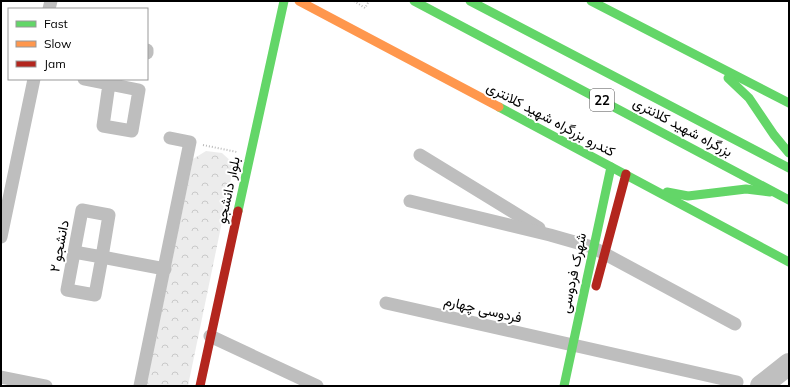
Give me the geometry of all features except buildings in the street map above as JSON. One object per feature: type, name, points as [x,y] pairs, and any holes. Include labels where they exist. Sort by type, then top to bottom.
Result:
[{"type":"main road","name":"بلوار دانشجو","points":[[200,386],[284,1]]},
{"type":"main road","name":"کندرو بزرگراه شهید کلانتری","points":[[299,1],[789,262]]},
{"type":"main road","name":"بزرگراه شهید کلانتری","points":[[414,1],[789,200]]},
{"type":"main road","name":"بزرگراه شهید کلانتری","points":[[470,1],[789,168]]},
{"type":"main road","points":[[590,1],[789,103]]},
{"type":"main road","points":[[712,64],[749,98],[774,135],[789,153]]},
{"type":"main road","name":"شهرک فردوسی","points":[[573,386],[576,346],[592,248],[611,167]]},
{"type":"main road","name":"شهرک فردوسی","points":[[594,293],[616,206],[626,174]]},
{"type":"main road","points":[[650,188],[688,196],[746,189],[775,192]]},
{"type":"main road","name":"شهرک فردوسی","points":[[564,386],[576,346],[590,309]]},
{"type":"street","points":[[1,237],[34,80]]},
{"type":"street","points":[[96,80],[109,81],[141,84],[132,131],[102,126],[109,81]]},
{"type":"street","points":[[140,386],[190,142],[170,138]]},
{"type":"street","points":[[420,155],[550,235]]},
{"type":"street","points":[[410,201],[550,235],[592,248],[735,324]]},
{"type":"street","name":"۲ دانشجو","points":[[82,210],[109,215],[102,257],[95,295],[66,290],[82,210]]},
{"type":"street","points":[[74,252],[165,269]]},
{"type":"street","name":"فردوسی چهارم","points":[[386,303],[737,382]]},
{"type":"street","points":[[210,336],[317,386]]},
{"type":"street","points":[[1,377],[46,386]]},
{"type":"path","points":[[354,1],[365,8],[369,1]]},
{"type":"path","points":[[190,142],[250,155]]},
{"type":"green space","points":[[206,151],[222,153],[234,164],[188,386],[146,386],[193,159]]},
{"type":"waterway","points":[[761,386],[789,364]]},
{"type":"traffic: fast","points":[[238,211],[284,1]]},
{"type":"traffic: fast","points":[[414,1],[789,200]]},
{"type":"traffic: fast","points":[[470,1],[789,168]]},
{"type":"traffic: fast","points":[[591,1],[789,103]]},
{"type":"traffic: fast","points":[[728,78],[749,98],[774,135],[789,153]]},
{"type":"traffic: fast","points":[[499,107],[789,262]]},
{"type":"traffic: fast","points":[[564,386],[611,167]]},
{"type":"traffic: fast","points":[[667,192],[688,196],[746,189],[770,192]]},
{"type":"traffic: slow","points":[[299,1],[499,107]]},
{"type":"traffic: jam","points":[[596,286],[626,174]]},
{"type":"traffic: jam","points":[[200,386],[238,211]]}]
